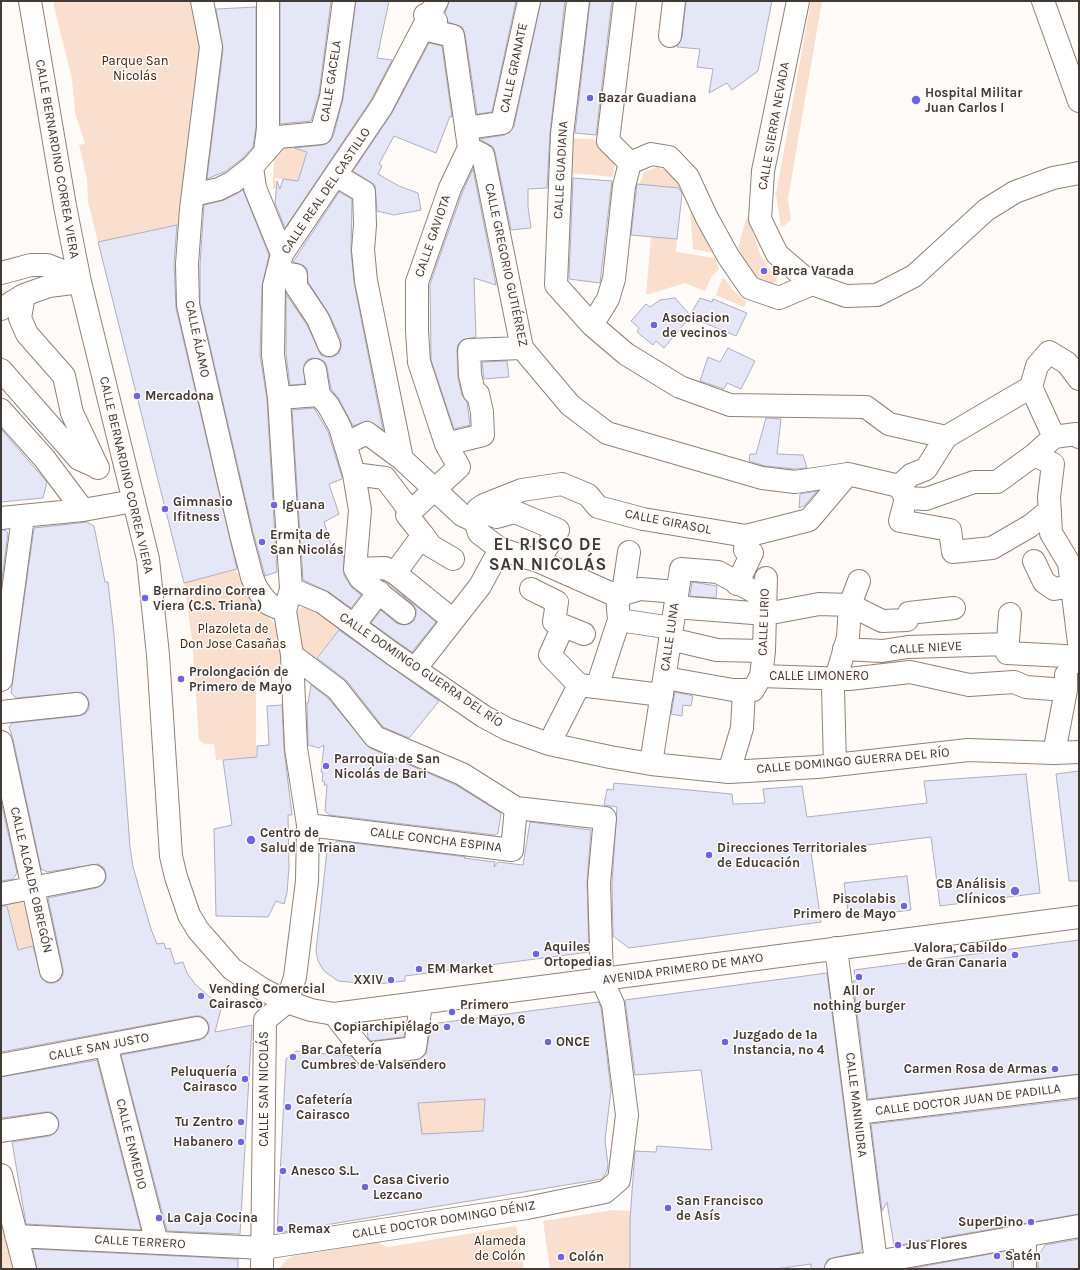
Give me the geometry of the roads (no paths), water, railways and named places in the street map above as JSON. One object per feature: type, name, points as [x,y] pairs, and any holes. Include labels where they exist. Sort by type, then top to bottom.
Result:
[{"type":"street","name":"CALLE BERNARDINO CORREA VIERA","points":[[30,1],[65,206],[80,282],[148,559],[158,655],[172,856],[176,877],[189,915],[204,939],[232,969],[262,989],[288,1002]]},
{"type":"street","name":"CALLE ÁLAMO","points":[[202,1],[211,47],[193,195],[187,264],[188,305],[240,535],[256,587],[269,604],[285,612]]},
{"type":"street","points":[[268,1],[268,128],[258,159],[255,188],[280,263],[296,275],[296,286],[318,319],[329,345]]},
{"type":"street","name":"CALLE GACELA","points":[[193,195],[220,188],[233,182],[258,159],[278,137],[321,132],[331,97],[344,1]]},
{"type":"street","name":"CALLE GRANATE","points":[[468,138],[502,123],[529,1]]},
{"type":"street","name":"CALLE GUADIANA","points":[[578,1],[562,134],[556,285],[592,325],[626,354],[680,387],[730,405],[866,406],[889,424],[946,437]]},
{"type":"street","points":[[625,1],[608,141],[630,162]]},
{"type":"street","points":[[670,36],[674,1]]},
{"type":"street","name":"CALLE SIERRA NEVADA","points":[[798,1],[764,171],[760,219],[777,254],[812,284],[846,296],[876,295],[914,276],[986,210],[1016,192],[1053,178],[1079,173]]},
{"type":"street","points":[[1043,1],[1079,101]]},
{"type":"street","points":[[430,11],[436,21],[432,31],[453,36],[468,138]]},
{"type":"street","name":"CALLE REAL DEL CASTILLO","points":[[291,589],[279,398],[274,355],[273,307],[280,263],[307,215],[337,176],[382,106],[430,11]]},
{"type":"street","name":"CALLE GREGORIO GUTIÉRREZ","points":[[468,138],[483,155],[522,348],[570,405],[607,433],[762,478],[795,482],[848,474],[926,499],[974,482],[997,482],[1034,455],[1054,437]]},
{"type":"street","name":"CALLE GAVIOTA","points":[[434,490],[459,467],[446,444],[419,362],[417,331],[417,282],[468,138]]},
{"type":"street","points":[[630,162],[651,154],[669,157],[688,177],[706,216],[728,256],[750,288],[779,298],[812,284]]},
{"type":"street","points":[[592,325],[608,299],[614,279],[624,186],[630,162]]},
{"type":"street","points":[[337,176],[364,192],[365,225],[363,250],[366,281],[402,459]]},
{"type":"street","points":[[1,273],[31,265],[54,255],[63,245],[66,233],[65,206]]},
{"type":"street","points":[[31,265],[47,265],[65,272],[80,282]]},
{"type":"street","points":[[1,309],[24,295],[49,286],[80,282]]},
{"type":"street","points":[[24,295],[20,318],[27,334],[64,376],[72,414],[98,468]]},
{"type":"street","points":[[446,444],[484,435],[482,412],[478,394],[474,392],[470,374],[469,350],[522,348]]},
{"type":"street","points":[[1079,379],[1067,363],[1049,352],[1036,366],[1031,387],[1054,437],[1076,434],[1079,436]]},
{"type":"street","points":[[1,370],[79,459],[98,468],[126,470]]},
{"type":"street","points":[[315,370],[318,395],[328,405],[334,415],[354,474],[360,510],[355,569],[360,578],[404,613]]},
{"type":"street","points":[[1031,387],[946,437],[926,469],[911,475],[902,492],[900,521],[950,530],[954,552],[992,548],[1030,526],[1050,510]]},
{"type":"street","points":[[279,398],[318,395]]},
{"type":"street","points":[[1,410],[44,458],[83,510]]},
{"type":"street","points":[[345,444],[367,433],[402,459],[462,515],[497,517],[515,512],[558,530],[538,561]]},
{"type":"street","points":[[1034,455],[1053,464],[1049,497],[1051,533],[1069,563],[1078,646],[1066,669],[1066,690],[1054,753]]},
{"type":"street","points":[[354,474],[385,478],[410,511]]},
{"type":"street","name":"CALLE GIRASOL","points":[[476,515],[484,505],[522,490],[562,484],[588,495],[598,507],[643,519],[746,536],[809,520],[848,474]]},
{"type":"street","points":[[434,490],[407,514],[431,546],[453,559]]},
{"type":"street","points":[[1,518],[83,510],[134,501]]},
{"type":"street","points":[[476,515],[479,533],[500,549],[538,561],[617,596],[640,589],[676,599],[765,596],[819,604],[850,605],[882,621],[907,620],[909,613],[954,608]]},
{"type":"street","points":[[1,680],[23,517]]},
{"type":"street","points":[[395,573],[423,535]]},
{"type":"street","points":[[737,584],[752,553],[745,550],[746,536]]},
{"type":"street","points":[[415,669],[480,586],[500,549]]},
{"type":"street","points":[[549,744],[588,686],[619,620],[617,596],[624,586],[629,552]]},
{"type":"street","points":[[1034,561],[1044,582],[1054,589],[1072,586]]},
{"type":"street","points":[[355,569],[385,568],[395,573],[453,620]]},
{"type":"street","name":"CALLE LUNA","points":[[651,764],[681,569],[718,572],[737,584],[765,596]]},
{"type":"street","points":[[835,765],[833,689],[848,637],[850,605],[859,581]]},
{"type":"street","points":[[288,1002],[299,956],[307,880],[308,825],[296,748],[292,656],[285,612],[291,589]]},
{"type":"street","name":"CALLE DOMINGO GUERRA DEL RÍO","points":[[291,589],[322,602],[483,716],[507,729],[549,744],[610,757],[651,764],[729,772],[835,765],[968,750],[1054,753],[1079,752]]},
{"type":"street","points":[[531,589],[557,602],[554,622],[584,634]]},
{"type":"street","points":[[354,625],[379,592]]},
{"type":"street","name":"CALLE LIRIO","points":[[761,676],[764,651],[765,596]]},
{"type":"street","points":[[1010,614],[1007,654],[1065,656],[1078,646]]},
{"type":"street","points":[[619,620],[671,634],[717,650],[764,651]]},
{"type":"street","points":[[563,626],[550,655],[588,686],[753,690],[761,676]]},
{"type":"street","name":"CALLE NIEVE","points":[[844,649],[882,651],[908,647],[1008,644]]},
{"type":"street","points":[[292,656],[337,689],[375,737],[462,774],[516,808],[605,818],[599,883],[602,980]]},
{"type":"street","name":"CALLE LIMONERO","points":[[761,676],[836,677],[848,679],[910,672],[969,685],[1014,682],[1026,687],[1066,690]]},
{"type":"street","points":[[729,772],[742,728],[744,690]]},
{"type":"street","points":[[1,712],[77,704]]},
{"type":"street","name":"CALLE ALCALDE OBREGÓN","points":[[1,742],[51,971]]},
{"type":"street","name":"CALLE CONCHA ESPINA","points":[[308,825],[512,850],[516,808]]},
{"type":"street","points":[[1,894],[94,876]]},
{"type":"street","name":"AVENIDA PRIMERO DE MAYO","points":[[288,1002],[310,1010],[334,1014],[1079,917]]},
{"type":"street","name":"CALLE MANINIDRA","points":[[836,948],[876,1262]]},
{"type":"street","name":"CALLE DOCTOR DOMINGO DÉNIZ","points":[[263,1259],[605,1192],[620,1180],[626,1115],[613,1004],[602,980]]},
{"type":"street","name":"CALLE SAN NICOLÁS","points":[[263,1259],[265,1020],[288,1002]]},
{"type":"street","points":[[334,1014],[365,1054],[415,1048],[421,1003]]},
{"type":"street","name":"CALLE SAN JUSTO","points":[[1,1065],[197,1028]]},
{"type":"street","name":"CALLE ENMEDIO","points":[[106,1045],[157,1243]]},
{"type":"street","name":"CALLE DOCTOR JUAN DE PADILLA","points":[[857,1113],[1079,1086]]},
{"type":"street","points":[[1,1131],[47,1124]]},
{"type":"street","points":[[1,1175],[25,1269]]},
{"type":"street","points":[[836,1269],[1079,1226]]},
{"type":"street","name":"CALLE TERRERO","points":[[16,1236],[157,1243],[263,1259]]},
{"type":"street","points":[[1025,1269],[1026,1236]]},
{"type":"place","name":"Bazar Guadiana","points":[[590,98]]},
{"type":"place","name":"Hospital Militar Juan Carlos I","points":[[916,100]]},
{"type":"place","name":"Barca Varada","points":[[764,271]]},
{"type":"place","name":"Asociacion de vecinos","points":[[654,325]]},
{"type":"place","name":"Mercadona","points":[[137,396]]},
{"type":"place","name":"Iguana","points":[[274,505]]},
{"type":"place","name":"Gimnasio Ifitness","points":[[165,509]]},
{"type":"place","name":"Ermita de San Nicolás","points":[[262,542]]},
{"type":"place","name":"Bernardino Correa Viera (C.S. Triana)","points":[[145,598]]},
{"type":"place","name":"Prolongación de Primero de Mayo","points":[[181,679]]},
{"type":"place","name":"Parroquia de San Nicolás de Bari","points":[[326,766]]},
{"type":"place","name":"Centro de Salud de Triana","points":[[251,840]]},
{"type":"place","name":"Direcciones Territoriales de Educación","points":[[709,855]]},
{"type":"place","name":"CB Análisis Clínicos","points":[[1015,891]]},
{"type":"place","name":"Piscolabis Primero de Mayo","points":[[904,906]]},
{"type":"place","name":"Aquiles Ortopedias","points":[[536,954]]},
{"type":"place","name":"Valora, Cabildo de Gran Canaria","points":[[1015,955]]},
{"type":"place","name":"EM Market","points":[[419,969]]},
{"type":"place","name":"All or nothing burger","points":[[859,977]]},
{"type":"place","name":"XXIV","points":[[391,980]]},
{"type":"place","name":"Vending Comercial Cairasco","points":[[201,996]]},
{"type":"place","name":"Primero de Mayo, 6","points":[[452,1012]]},
{"type":"place","name":"Copiarchipiélago","points":[[447,1027]]},
{"type":"place","name":"ONCE","points":[[548,1042]]},
{"type":"place","name":"Juzgado de 1ª Instancia, nº 4","points":[[725,1042]]},
{"type":"place","name":"Bar Cafetería Cumbres de Valsendero","points":[[293,1057]]},
{"type":"place","name":"Carmen Rosa de Armas","points":[[1055,1069]]},
{"type":"place","name":"Peluquería Cairasco","points":[[245,1079]]},
{"type":"place","name":"Cafetería Cairasco","points":[[288,1107]]},
{"type":"place","name":"Tu Zentro","points":[[241,1122]]},
{"type":"place","name":"Habanero","points":[[241,1142]]},
{"type":"place","name":"Anesco S.L.","points":[[283,1171]]},
{"type":"place","name":"Casa Civerio Lezcano","points":[[365,1187]]},
{"type":"place","name":"San Francisco de Asís","points":[[668,1208]]},
{"type":"place","name":"La Caja Cocina","points":[[159,1218]]},
{"type":"place","name":"SuperDino","points":[[1031,1222]]},
{"type":"place","name":"Remax","points":[[280,1229]]},
{"type":"place","name":"Jus Flores","points":[[898,1245]]},
{"type":"place","name":"Satén","points":[[997,1256]]},
{"type":"place","name":"Colón","points":[[561,1257]]},
{"type":"district","name":"EL RISCO DE SAN NICOLÁS","points":[[548,555]]},
{"type":"park label","name":"Parque San Nicolás","points":[[135,68]]},
{"type":"park label","name":"Plazoleta de Don Jose Casañas","points":[[233,636]]},
{"type":"park label","name":"Alameda de Colón","points":[[500,1248]]}]
